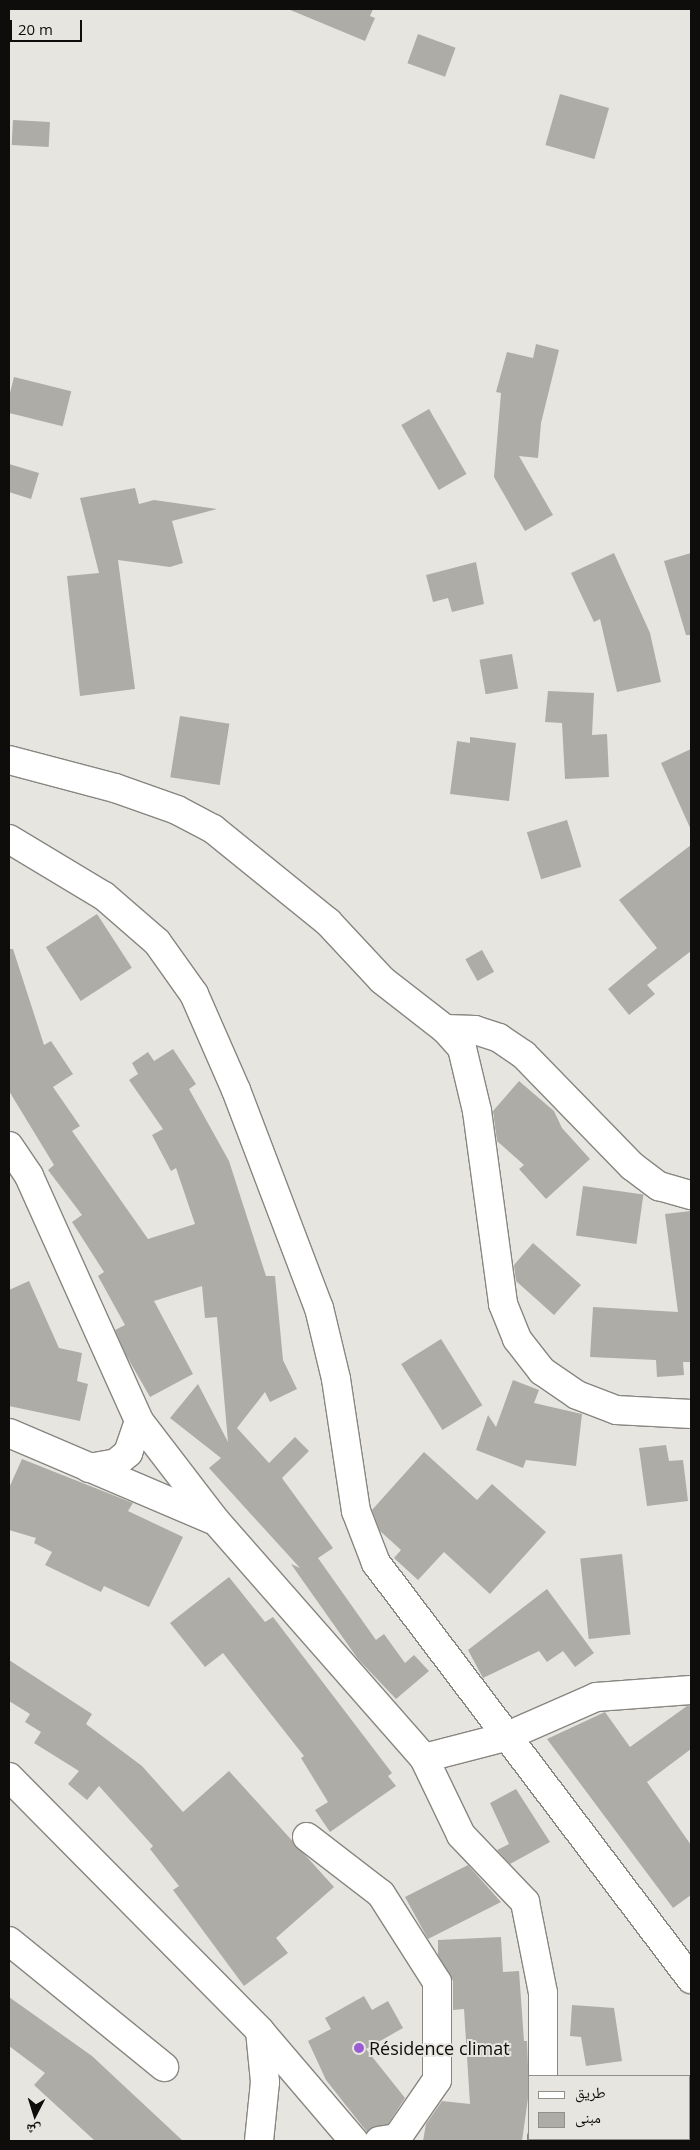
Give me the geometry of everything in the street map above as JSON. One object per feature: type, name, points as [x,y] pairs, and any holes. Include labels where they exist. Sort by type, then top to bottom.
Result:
[{"type":"street","points":[[9,760],[115,788],[177,810],[213,829],[328,922],[382,980],[445,1029],[462,1048],[474,1102],[503,1304],[517,1339],[542,1372],[577,1395],[616,1410],[691,1414]]},
{"type":"street","points":[[9,839],[104,896],[157,942],[194,994],[319,1308],[336,1379],[356,1511],[376,1563],[505,1737],[691,1979]]},
{"type":"street","points":[[445,1029],[475,1030],[499,1038],[524,1055],[632,1166],[660,1186],[691,1195]]},
{"type":"street","points":[[9,1146],[29,1176],[139,1420],[214,1520],[424,1758],[461,1835],[525,1902],[543,1993],[543,2075]]},
{"type":"street","points":[[89,1468],[116,1463],[128,1453],[139,1420]]},
{"type":"street","points":[[9,1433],[214,1520]]},
{"type":"street","points":[[424,1758],[505,1737],[596,1697],[691,1690]]},
{"type":"street","points":[[9,1777],[260,2032],[354,2141]]},
{"type":"street","points":[[307,1837],[381,1894],[437,1982],[437,2080],[397,2138],[379,2141]]},
{"type":"street","points":[[9,1941],[164,2067]]},
{"type":"street","points":[[260,2032],[265,2082],[260,2141]]},
{"type":"building","points":[[288,9],[373,9],[370,16],[375,18],[365,41]]},
{"type":"building","points":[[418,34],[456,48],[445,77],[407,63]]},
{"type":"building","points":[[560,94],[609,108],[594,159],[545,145]]},
{"type":"building","points":[[13,120],[50,122],[49,147],[12,145]]},
{"type":"building","points":[[536,344],[559,350],[541,423],[538,458],[519,456],[553,515],[525,531],[494,477],[501,393],[496,392],[507,352],[533,358]]},
{"type":"building","points":[[14,377],[71,391],[63,426],[9,413],[9,397]]},
{"type":"building","points":[[429,409],[466,474],[439,490],[401,425]]},
{"type":"building","points":[[9,464],[39,473],[31,499],[9,492]]},
{"type":"building","points":[[135,488],[139,504],[154,500],[217,509],[172,521],[183,563],[170,567],[118,560],[135,689],[80,696],[67,576],[99,573],[80,498]]},
{"type":"building","points":[[614,553],[650,633],[661,682],[617,692],[600,619],[594,622],[571,573]]},
{"type":"building","points":[[691,553],[691,635],[686,635],[664,561]]},
{"type":"building","points":[[476,562],[484,604],[452,612],[448,598],[433,602],[426,575]]},
{"type":"building","points":[[512,654],[518,688],[486,694],[480,660]]},
{"type":"building","points":[[548,691],[594,693],[592,735],[607,734],[609,777],[565,779],[562,723],[545,722]]},
{"type":"building","points":[[180,716],[229,724],[220,785],[170,777]]},
{"type":"building","points":[[470,737],[516,743],[509,801],[450,794],[457,741],[470,743]]},
{"type":"building","points":[[691,749],[691,830],[661,763]]},
{"type":"building","points":[[567,820],[581,867],[541,879],[527,832]]},
{"type":"building","points":[[691,845],[691,951],[647,985],[655,994],[629,1015],[608,989],[657,948],[619,900]]},
{"type":"building","points":[[97,914],[132,968],[81,1001],[46,947]]},
{"type":"building","points":[[9,949],[13,949],[44,1045],[51,1041],[73,1074],[53,1087],[80,1126],[72,1131],[148,1239],[195,1224],[176,1168],[171,1171],[152,1135],[163,1129],[129,1080],[138,1074],[132,1063],[148,1052],[154,1061],[173,1049],[196,1084],[189,1089],[229,1161],[266,1276],[275,1276],[283,1360],[297,1389],[270,1402],[265,1392],[237,1428],[269,1463],[295,1437],[309,1451],[282,1478],[333,1548],[318,1558],[376,1640],[384,1634],[405,1663],[414,1655],[429,1671],[396,1699],[358,1659],[291,1564],[300,1568],[209,1468],[221,1458],[170,1418],[198,1384],[228,1442],[217,1317],[205,1318],[202,1286],[154,1301],[193,1374],[150,1397],[126,1355],[115,1330],[125,1325],[98,1276],[104,1272],[72,1222],[82,1215],[48,1170],[54,1165],[9,1091]]},
{"type":"building","points":[[482,950],[494,972],[478,981],[465,959]]},
{"type":"building","points":[[519,1081],[554,1111],[562,1128],[590,1159],[546,1199],[519,1169],[524,1165],[497,1141],[493,1111]]},
{"type":"building","points":[[583,1186],[643,1194],[636,1244],[576,1236]]},
{"type":"building","points":[[691,1211],[691,1362],[683,1362],[684,1375],[657,1377],[656,1360],[590,1357],[593,1307],[678,1312],[665,1214]]},
{"type":"building","points":[[533,1243],[581,1285],[554,1315],[516,1281],[514,1265]]},
{"type":"building","points":[[29,1281],[59,1348],[82,1353],[77,1381],[88,1384],[80,1421],[9,1406],[9,1290]]},
{"type":"building","points":[[441,1339],[482,1405],[442,1430],[401,1364]]},
{"type":"building","points":[[513,1380],[539,1390],[534,1403],[582,1414],[576,1466],[526,1460],[523,1468],[476,1450],[488,1415],[496,1427]]},
{"type":"building","points":[[666,1445],[669,1461],[683,1460],[688,1501],[647,1506],[639,1448]]},
{"type":"building","points":[[424,1452],[477,1500],[492,1484],[546,1532],[490,1594],[444,1552],[418,1580],[394,1558],[401,1550],[380,1531],[372,1510]]},
{"type":"building","points":[[22,1459],[133,1503],[128,1511],[183,1537],[149,1607],[104,1586],[101,1592],[45,1565],[52,1552],[34,1543],[36,1538],[9,1530],[9,1488]]},
{"type":"building","points":[[622,1554],[630,1635],[589,1639],[580,1558]]},
{"type":"building","points":[[229,1577],[265,1622],[273,1617],[392,1773],[388,1776],[396,1786],[330,1832],[315,1810],[328,1802],[301,1758],[304,1756],[223,1653],[205,1667],[170,1623]]},
{"type":"building","points":[[547,1589],[594,1653],[575,1667],[563,1651],[547,1662],[539,1651],[483,1678],[468,1650]]},
{"type":"building","points":[[9,1660],[92,1714],[86,1724],[142,1766],[183,1812],[229,1771],[334,1887],[276,1938],[288,1953],[244,1986],[173,1890],[179,1886],[150,1849],[153,1846],[99,1786],[87,1800],[68,1784],[79,1771],[34,1743],[41,1732],[25,1722],[30,1714],[9,1701]]},
{"type":"building","points":[[687,1706],[691,1706],[691,1749],[647,1782],[691,1845],[691,1895],[673,1908],[547,1739],[605,1712],[630,1747]]},
{"type":"building","points":[[516,1789],[550,1842],[510,1864],[497,1850],[509,1844],[490,1803]]},
{"type":"building","points":[[468,1865],[501,1902],[428,1939],[405,1897]]},
{"type":"building","points":[[501,1937],[503,1972],[519,1971],[524,2041],[527,2041],[528,2075],[528,2098],[522,2141],[423,2141],[426,2124],[442,2101],[470,2104],[464,2009],[453,2010],[453,1981],[438,1955],[438,1940]]},
{"type":"building","points":[[364,1996],[372,2010],[388,2001],[403,2028],[366,2049],[405,2098],[388,2124],[367,2132],[326,2080],[308,2041],[331,2029],[325,2018]]},
{"type":"building","points":[[9,1997],[92,2056],[183,2141],[95,2141],[34,2085],[45,2073],[9,2046]]},
{"type":"building","points":[[572,2005],[614,2008],[622,2061],[586,2066],[581,2037],[570,2036]]},
{"type":"place","name":"Résidence climat","points":[[359,2048]]}]
